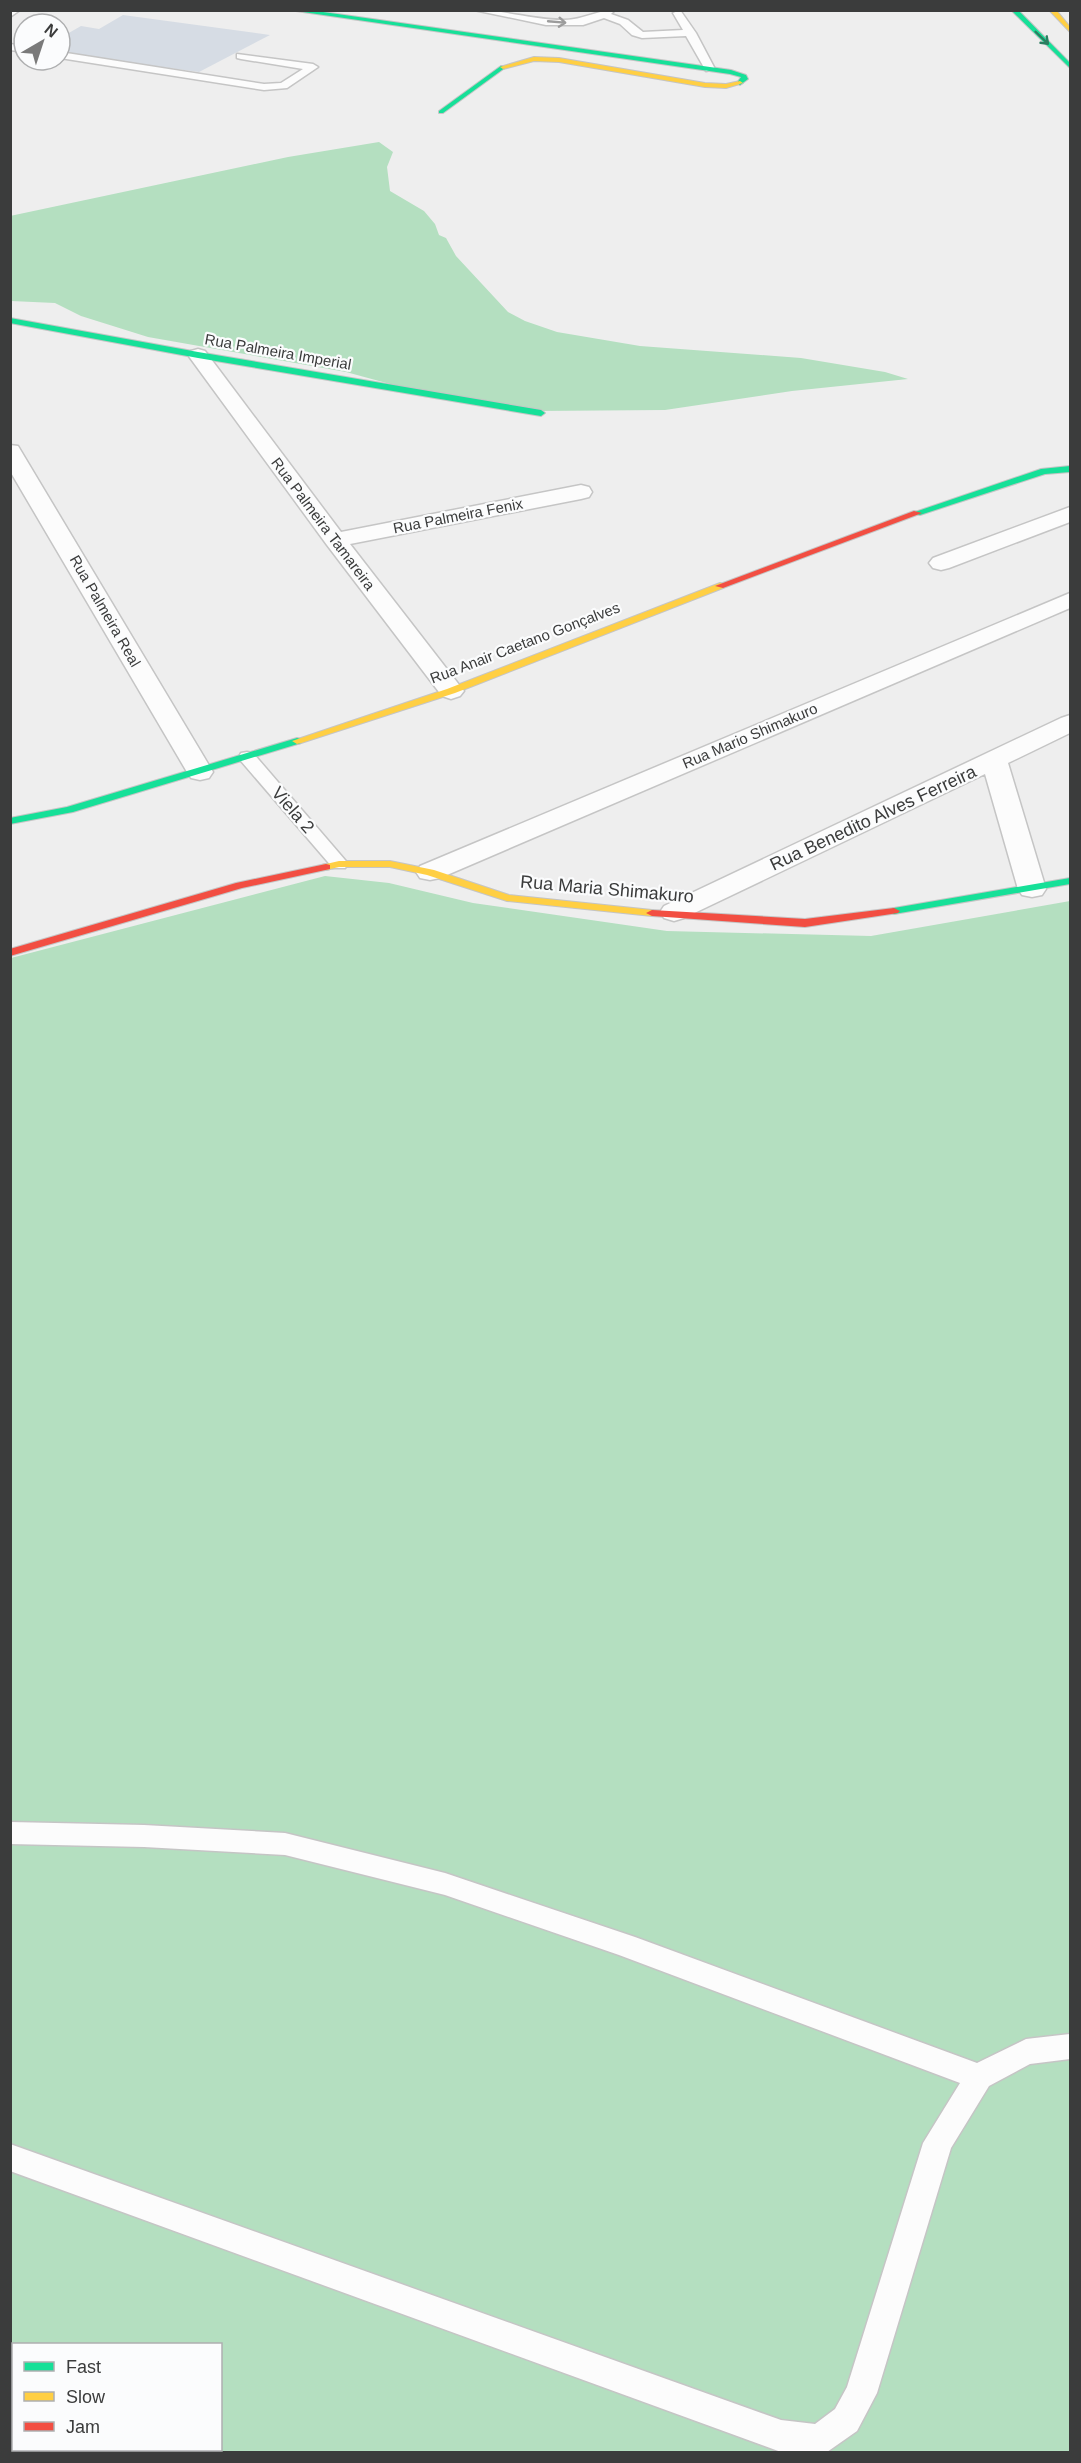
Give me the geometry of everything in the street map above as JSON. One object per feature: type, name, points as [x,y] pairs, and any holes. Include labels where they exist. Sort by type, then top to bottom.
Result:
[{"type":"main road","points":[[1014,10],[1071,66]]},
{"type":"main road","points":[[1052,10],[1071,30]]},
{"type":"main road","points":[[303,11],[710,69],[738,74],[745,79],[735,85],[712,86],[559,60],[534,59],[504,67],[441,112]]},
{"type":"main road","name":"Rua Palmeira Imperial","points":[[10,320],[198,355],[541,413]]},
{"type":"main road","name":"Rua Anair Caetano Gonçalves","points":[[10,821],[69,810],[200,772],[451,691],[632,619],[876,527],[1044,471],[1071,469]]},
{"type":"main road","name":"Rua Maria Shimakuro","points":[[10,953],[240,885],[339,864],[390,864],[430,872],[507,898],[562,905],[805,922],[859,917],[1071,881]]},
{"type":"street","name":"Rua Palmeira Tamareira","points":[[198,355],[335,540],[451,691]]},
{"type":"street","name":"Rua Palmeira Real","points":[[10,450],[200,772]]},
{"type":"street","name":"Rua Palmeira Fenix","points":[[335,540],[581,492]]},
{"type":"street","points":[[942,563],[1071,514]]},
{"type":"street","name":"Rua Mario Shimakuro","points":[[430,872],[1071,600]]},
{"type":"street","name":"Rua Benedito Alves Ferreira","points":[[674,912],[1071,723]]},
{"type":"street","points":[[994,761],[1032,889]]},
{"type":"lane","points":[[478,10],[570,23],[607,13],[624,22],[636,33],[691,33]]},
{"type":"lane","points":[[678,13],[710,69]]},
{"type":"lane","points":[[72,57],[264,87],[283,86],[313,67],[241,56]]},
{"type":"lane","name":"Viela 2","points":[[247,757],[339,864]]},
{"type":"lane","points":[[10,1833],[144,1836],[273,1843],[445,1884],[625,1945],[979,2077]]},
{"type":"lane","points":[[10,2157],[781,2436],[819,2440],[846,2420],[861,2393],[938,2143],[979,2077],[1026,2052],[1071,2047]]},
{"type":"green space","points":[[379,142],[393,152],[387,167],[390,191],[424,211],[435,224],[439,235],[446,238],[456,256],[508,312],[525,321],[557,332],[640,346],[801,358],[885,372],[908,379],[792,391],[665,410],[537,411],[449,400],[346,372],[148,337],[81,316],[55,303],[11,301],[10,216],[288,157]]},
{"type":"green space","points":[[325,876],[389,883],[473,903],[667,931],[871,936],[1070,901],[1070,2452],[11,2452],[11,958]]},
{"type":"building","points":[[123,15],[270,35],[199,72],[72,55],[72,31],[81,26],[99,29]]},
{"type":"traffic: fast","points":[[292,10],[731,72],[744,76],[745,79],[740,83]]},
{"type":"traffic: fast","points":[[1014,10],[1070,66]]},
{"type":"traffic: fast","points":[[441,112],[503,67]]},
{"type":"traffic: fast","points":[[10,320],[198,355],[541,413]]},
{"type":"traffic: fast","points":[[917,513],[1044,471],[1070,469]]},
{"type":"traffic: fast","points":[[10,821],[69,810],[297,741]]},
{"type":"traffic: fast","points":[[894,911],[1070,881]]},
{"type":"traffic: slow","points":[[1052,10],[1070,30]]},
{"type":"traffic: slow","points":[[503,67],[534,59],[559,60],[705,85],[726,86],[740,83]]},
{"type":"traffic: slow","points":[[297,741],[451,691],[720,586]]},
{"type":"traffic: slow","points":[[326,867],[339,864],[390,864],[430,872],[507,898],[652,913]]},
{"type":"traffic: jam","points":[[720,586],[917,513]]},
{"type":"traffic: jam","points":[[10,953],[240,885],[326,867]]},
{"type":"traffic: jam","points":[[652,913],[805,923],[894,911]]}]
